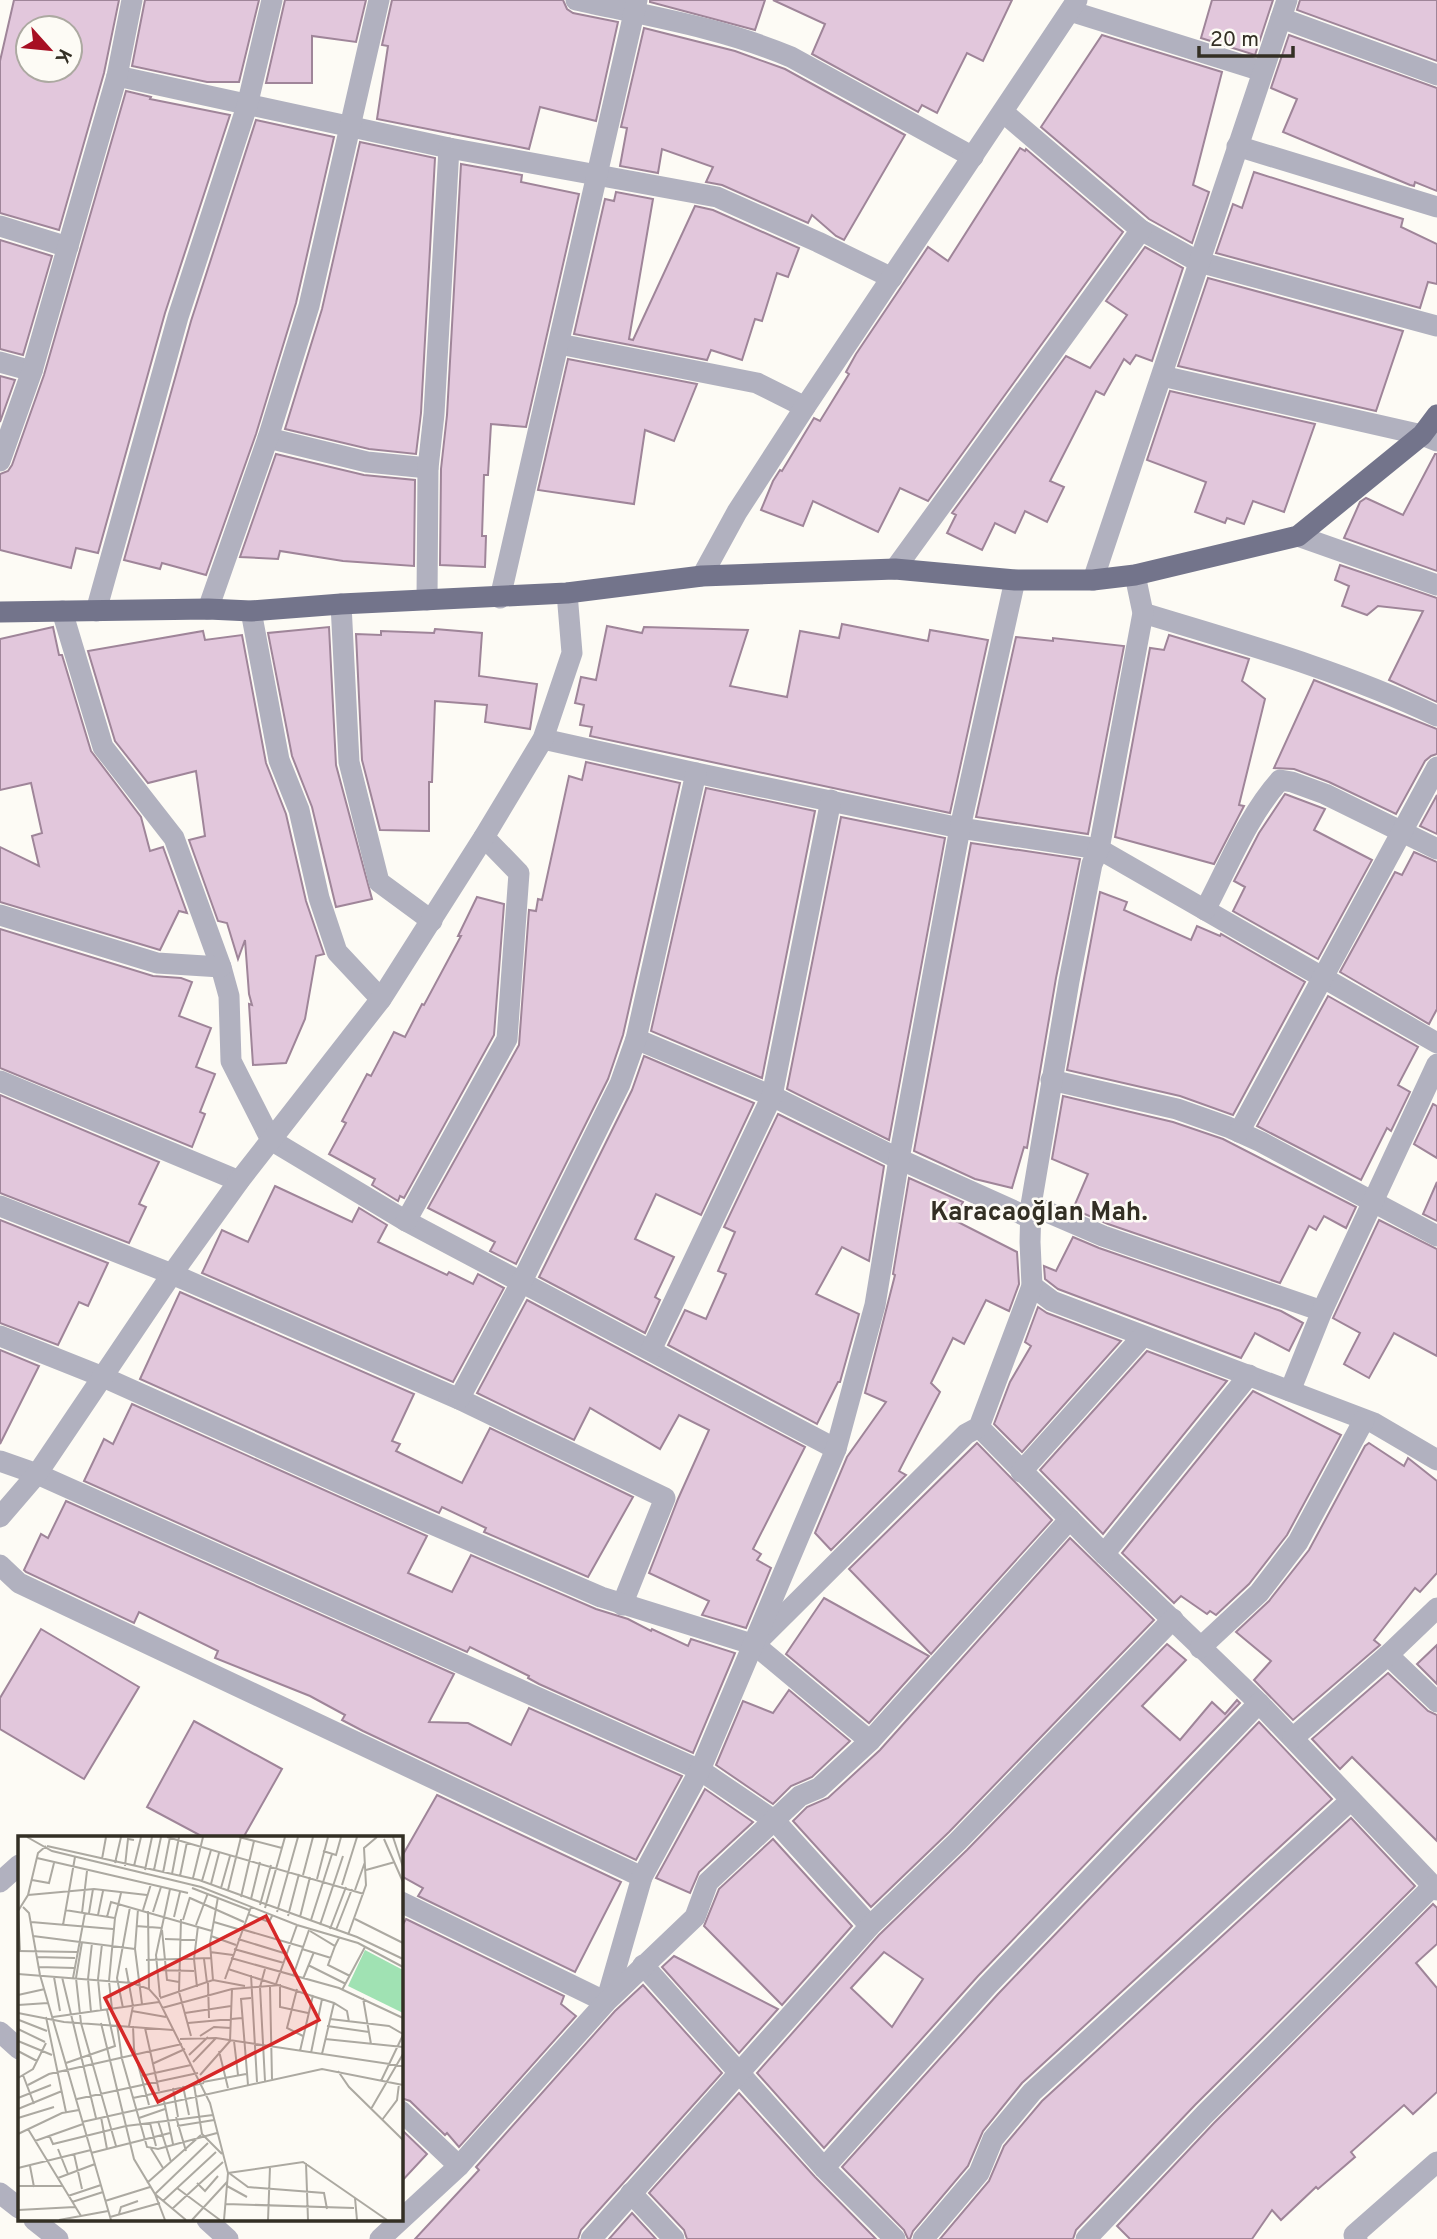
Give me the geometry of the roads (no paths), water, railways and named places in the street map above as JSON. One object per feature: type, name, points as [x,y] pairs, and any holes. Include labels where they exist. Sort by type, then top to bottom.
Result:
[{"type":"main road","points":[[0,612],[208,609],[251,611],[567,593],[702,576],[895,569],[1016,580],[1093,580],[1135,575],[1298,536],[1430,438],[1437,415]]},
{"type":"street","points":[[0,461],[32,371],[117,76],[132,0]]},
{"type":"street","points":[[96,611],[178,317],[247,106],[272,0]]},
{"type":"street","points":[[208,609],[268,438],[309,306],[379,0]]},
{"type":"street","points":[[576,0],[635,6],[764,45],[791,57],[973,157]]},
{"type":"street","points":[[702,576],[737,512],[804,407],[1074,5],[1262,71]]},
{"type":"street","points":[[500,598],[635,6]]},
{"type":"street","points":[[1093,580],[1284,9],[1437,75]]},
{"type":"street","points":[[117,76],[449,148],[717,197],[892,278]]},
{"type":"street","points":[[1003,112],[1141,230],[1199,262],[1437,326]]},
{"type":"street","points":[[1237,146],[1437,207]]},
{"type":"street","points":[[428,600],[428,468],[434,414],[449,148]]},
{"type":"street","points":[[0,226],[68,247]]},
{"type":"street","points":[[895,569],[1141,230]]},
{"type":"street","points":[[559,344],[757,383],[804,407]]},
{"type":"street","points":[[0,362],[32,371]]},
{"type":"street","points":[[1162,376],[1430,438]]},
{"type":"street","points":[[268,438],[367,462],[428,468]]},
{"type":"street","points":[[1298,536],[1437,585]]},
{"type":"street","points":[[755,1645],[966,1434],[979,1427],[1032,1286],[1030,1212],[1051,1080],[1092,864],[1099,849],[1143,612],[1135,575]]},
{"type":"street","points":[[606,2003],[642,1877],[700,1770],[836,1449],[875,1305],[960,828],[1016,580]]},
{"type":"street","points":[[0,1517],[37,1474],[172,1274],[239,1181],[381,999],[484,837],[543,739],[572,653],[567,593]]},
{"type":"street","points":[[341,604],[349,762],[379,881],[432,921]]},
{"type":"street","points":[[62,611],[103,747],[174,838],[229,996],[231,1061],[271,1140],[406,1221],[836,1449]]},
{"type":"street","points":[[251,611],[279,760],[299,810],[319,898],[337,952],[381,999]]},
{"type":"street","points":[[1143,612],[1290,657],[1400,698],[1437,716]]},
{"type":"street","points":[[543,739],[696,774],[960,828],[1099,849],[1437,1044]]},
{"type":"street","points":[[1239,1132],[1437,767]]},
{"type":"street","points":[[459,1399],[522,1281],[620,1084],[636,1039],[696,774]]},
{"type":"street","points":[[1205,910],[1241,841],[1269,793],[1280,780],[1325,794],[1437,849]]},
{"type":"street","points":[[651,1350],[772,1096],[831,800]]},
{"type":"street","points":[[406,1221],[506,1039],[519,873],[484,837]]},
{"type":"street","points":[[0,915],[157,963],[221,967]]},
{"type":"street","points":[[636,1039],[772,1096],[899,1159],[1030,1212],[1321,1311]]},
{"type":"street","points":[[1290,1391],[1321,1311],[1437,1064]]},
{"type":"street","points":[[1051,1080],[1177,1109],[1239,1132],[1437,1236]]},
{"type":"street","points":[[0,1081],[239,1181]]},
{"type":"street","points":[[0,1206],[172,1274],[459,1399],[665,1498],[622,1605]]},
{"type":"street","points":[[1032,1286],[1052,1301],[1364,1419],[1437,1460]]},
{"type":"street","points":[[0,1336],[103,1377],[413,1516],[622,1605],[755,1645],[870,1741]]},
{"type":"street","points":[[1021,1472],[1143,1336]]},
{"type":"street","points":[[1104,1555],[1249,1375]]},
{"type":"street","points":[[1200,1648],[1259,1593],[1297,1542],[1364,1419]]},
{"type":"street","points":[[979,1427],[1104,1555],[1259,1703],[1434,1884],[1205,2114],[1086,2239]]},
{"type":"street","points":[[0,1461],[37,1474],[700,1770],[775,1821],[870,1926]]},
{"type":"street","points":[[402,2219],[459,2166],[606,2003],[695,1917],[708,1881],[800,1796],[819,1788],[870,1741],[1070,1519]]},
{"type":"street","points":[[0,1565],[19,1583],[642,1877]]},
{"type":"street","points":[[1293,1738],[1437,1608]]},
{"type":"street","points":[[591,2239],[870,1926],[958,1842],[1173,1619]]},
{"type":"street","points":[[1388,1655],[1437,1702]]},
{"type":"street","points":[[824,2168],[988,1985],[1259,1703]]},
{"type":"street","points":[[923,2239],[979,2173],[993,2139],[1032,2092],[1351,1800]]},
{"type":"street","points":[[0,1882],[18,1866]]},
{"type":"street","points":[[402,1902],[606,2003]]},
{"type":"street","points":[[643,1965],[824,2168],[895,2239]]},
{"type":"street","points":[[0,2032],[18,2048]]},
{"type":"street","points":[[402,2113],[459,2166]]},
{"type":"street","points":[[1357,2239],[1353,2235],[1437,2162]]},
{"type":"street","points":[[0,2193],[18,2207]]},
{"type":"street","points":[[631,2193],[674,2239]]},
{"type":"street","points":[[37,2222],[58,2239]]},
{"type":"street","points":[[208,2222],[228,2239]]},
{"type":"street","points":[[380,2239],[398,2222]]},
{"type":"district","name":"Karacaoğlan Mah.","points":[[1039,1213]]}]
